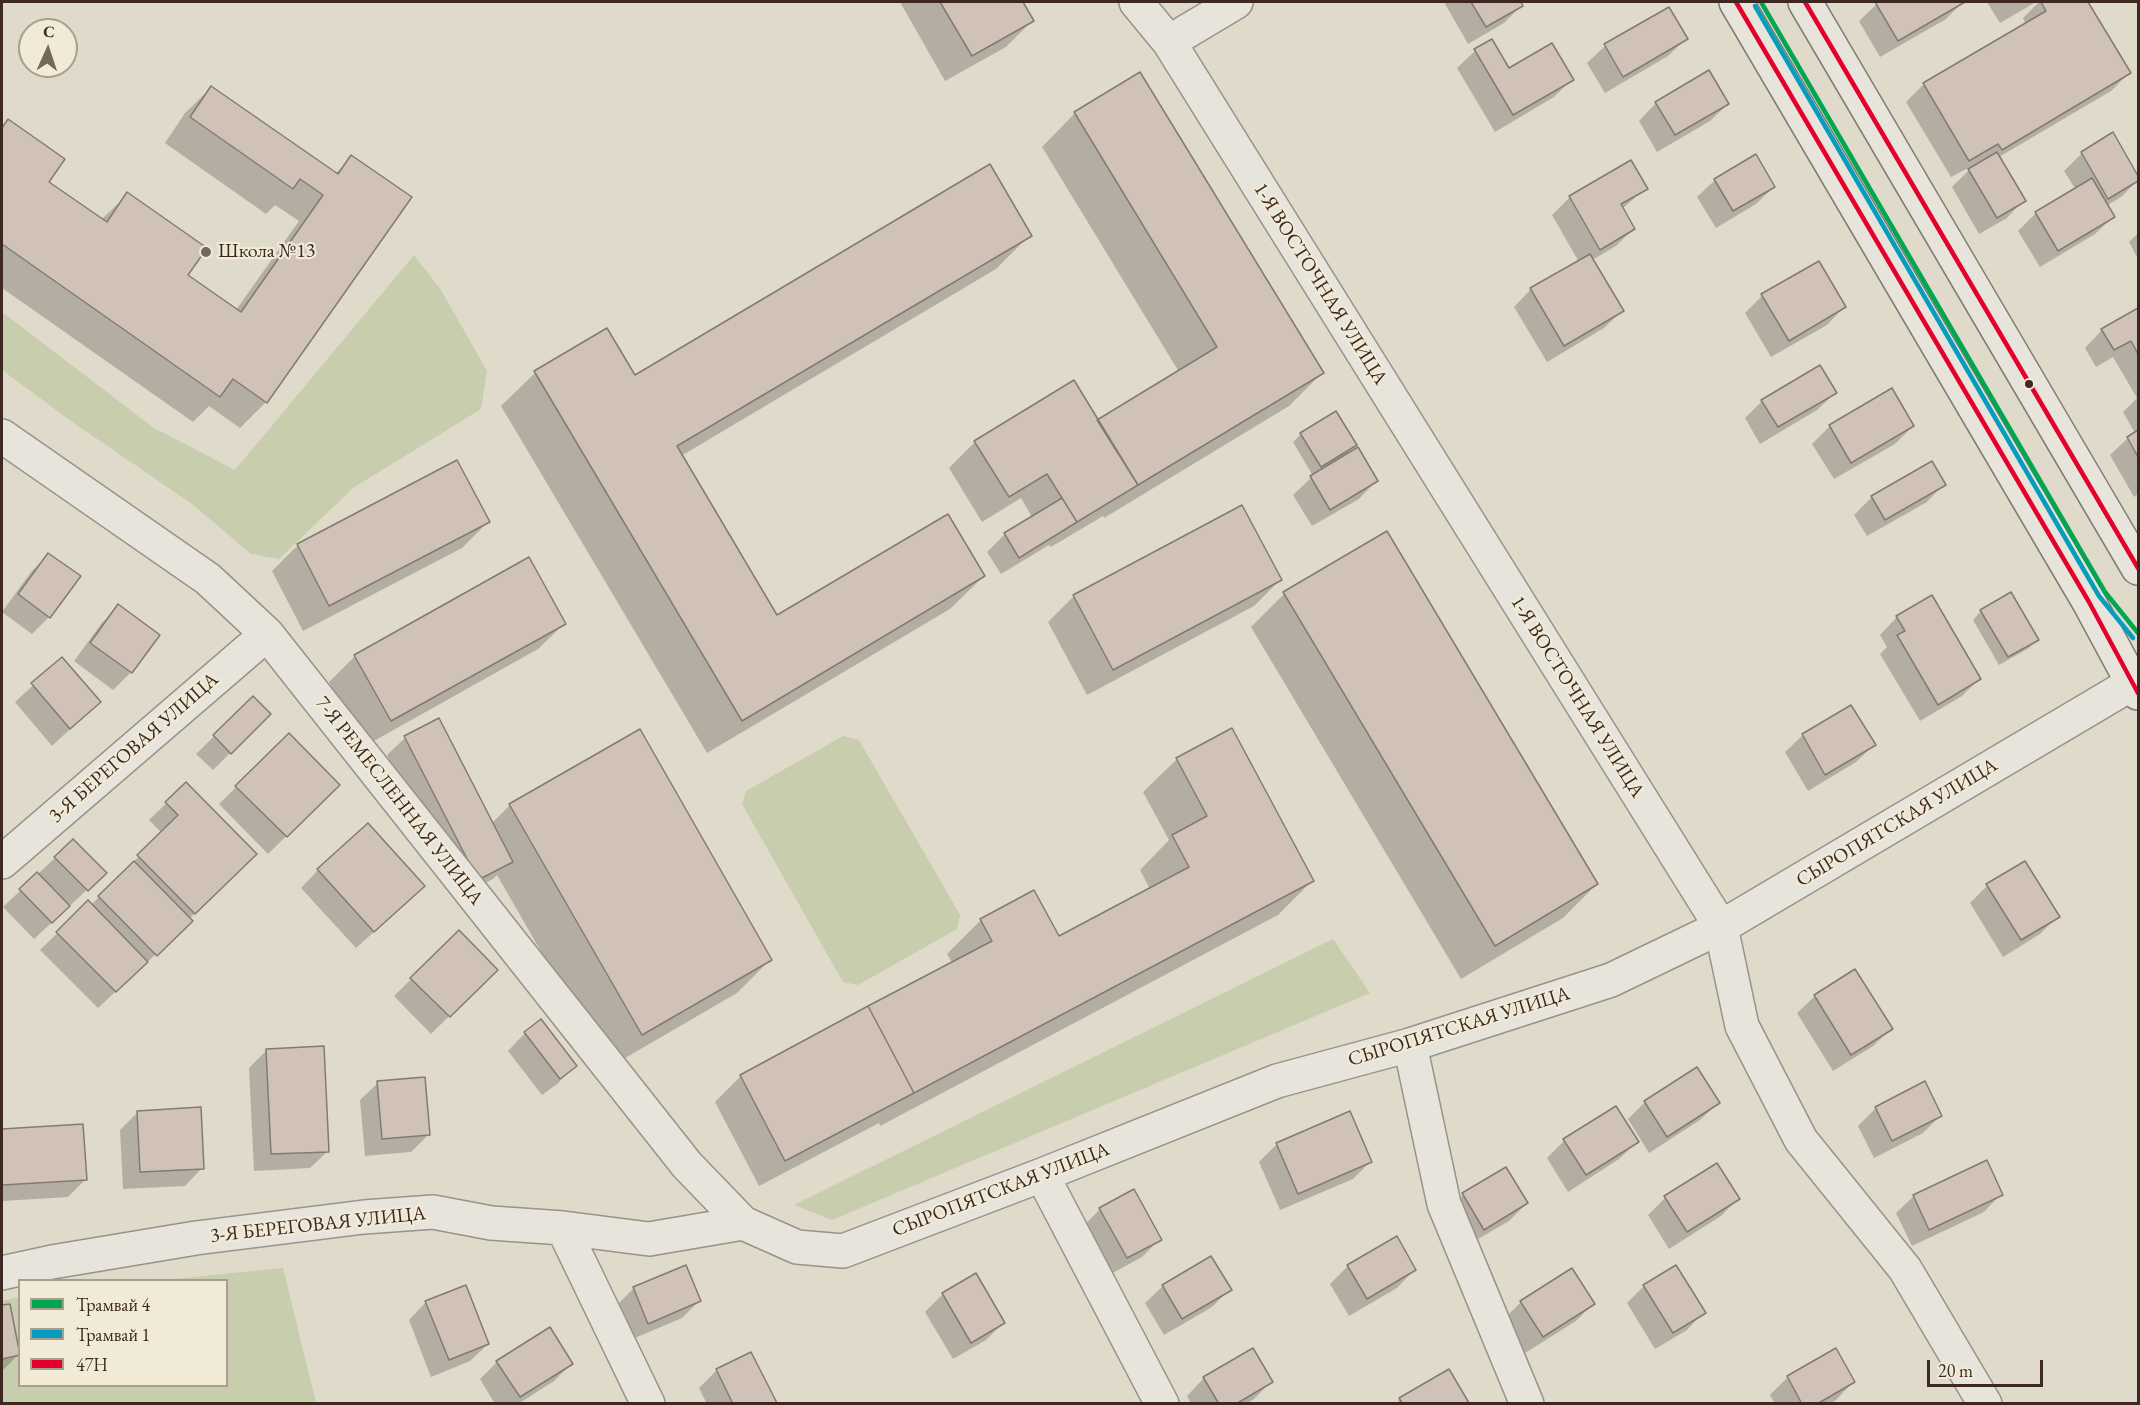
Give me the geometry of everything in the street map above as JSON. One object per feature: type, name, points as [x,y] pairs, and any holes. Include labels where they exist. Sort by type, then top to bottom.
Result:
[{"type":"street","name":"1-Я ВОСТОЧНАЯ УЛИЦА","points":[[1136,2],[1169,42],[1721,927],[1742,1026],[1802,1140],[1905,1269],[1985,1404]]},
{"type":"street","points":[[1169,42],[1236,2]]},
{"type":"street","points":[[1736,2],[2089,602],[2136,688]]},
{"type":"street","points":[[1805,2],[2139,568]]},
{"type":"street","name":"7-Я РЕМЕСЛЕННАЯ УЛИЦА","points":[[2,436],[208,579],[267,634],[687,1165],[743,1223]]},
{"type":"street","name":"3-Я БЕРЕГОВАЯ УЛИЦА","points":[[2,862],[267,634]]},
{"type":"street","name":"СЫРОПЯТСКАЯ УЛИЦА","points":[[743,1223],[797,1247],[843,1251],[1042,1175],[1276,1081],[1410,1045],[1611,980],[1721,927],[2136,688]]},
{"type":"street","points":[[1410,1045],[1444,1203],[1527,1404]]},
{"type":"street","points":[[1042,1175],[1162,1404]]},
{"type":"street","name":"3-Я БЕРЕГОВАЯ УЛИЦА","points":[[2,1273],[196,1238],[364,1216],[433,1212],[491,1223],[563,1228],[650,1239],[743,1223]]},
{"type":"street","points":[[563,1228],[648,1404]]},
{"type":"green space","points":[[414,255],[441,290],[487,371],[481,409],[353,488],[279,559],[251,554],[192,504],[71,421],[2,370],[2,312],[154,428],[235,470]]},
{"type":"green space","points":[[843,736],[859,740],[960,915],[957,929],[858,985],[843,982],[742,804],[746,791]]},
{"type":"green space","points":[[1333,939],[1370,993],[832,1220],[794,1205]]},
{"type":"green space","points":[[283,1268],[316,1403],[2,1403],[2,1301],[18,1297],[18,1387],[228,1387],[228,1279],[174,1279]]},
{"type":"building","points":[[940,2],[1023,2],[1034,21],[972,56]]},
{"type":"building","points":[[1471,2],[1521,2],[1523,6],[1486,27]]},
{"type":"building","points":[[1875,2],[1965,2],[1898,41]]},
{"type":"building","points":[[2041,2],[2088,2],[2131,73],[2002,150],[1998,144],[1969,161],[1923,83],[2046,11]]},
{"type":"building","points":[[1669,7],[1688,39],[1623,77],[1604,44]]},
{"type":"building","points":[[1492,39],[1509,68],[1552,43],[1574,80],[1513,115],[1474,49]]},
{"type":"building","points":[[1709,70],[1729,104],[1675,135],[1655,102]]},
{"type":"building","points":[[1140,72],[1324,373],[1138,485],[1097,420],[1217,347],[1074,112]]},
{"type":"building","points":[[211,86],[338,174],[351,155],[412,197],[267,403],[233,379],[220,397],[2,244],[2,128],[8,119],[65,159],[49,182],[107,222],[127,192],[207,248],[188,275],[241,312],[323,195],[300,179],[293,189],[190,117]]},
{"type":"building","points":[[2113,132],[2138,176],[2138,181],[2108,199],[2081,152]]},
{"type":"building","points":[[1997,152],[2026,201],[1997,218],[1968,169]]},
{"type":"building","points":[[1756,154],[1775,187],[1733,211],[1714,179]]},
{"type":"building","points":[[1631,160],[1648,189],[1621,204],[1635,229],[1600,250],[1569,196]]},
{"type":"building","points":[[990,164],[1032,236],[677,446],[777,615],[948,514],[985,576],[742,721],[534,371],[607,328],[635,375]]},
{"type":"building","points":[[2092,178],[2115,217],[2058,251],[2035,212]]},
{"type":"building","points":[[1590,254],[1624,311],[1564,346],[1530,288]]},
{"type":"building","points":[[1819,261],[1846,307],[1789,341],[1761,294]]},
{"type":"building","points":[[2138,308],[2138,354],[2131,341],[2114,350],[2101,329]]},
{"type":"building","points":[[1820,365],[1837,393],[1778,427],[1761,400]]},
{"type":"building","points":[[1074,380],[1138,485],[1077,522],[1047,474],[1009,497],[974,441]]},
{"type":"building","points":[[1892,388],[1914,426],[1851,463],[1829,425]]},
{"type":"building","points":[[1336,411],[1357,445],[1321,467],[1300,433]]},
{"type":"building","points":[[2138,430],[2138,457],[2127,437]]},
{"type":"building","points":[[1358,447],[1378,481],[1330,510],[1310,476]]},
{"type":"building","points":[[457,460],[490,522],[329,606],[297,544]]},
{"type":"building","points":[[1932,461],[1946,485],[1885,520],[1871,496]]},
{"type":"building","points":[[1062,498],[1077,522],[1019,558],[1004,533]]},
{"type":"building","points":[[1242,505],[1282,580],[1113,670],[1073,595]]},
{"type":"building","points":[[1387,531],[1598,884],[1495,946],[1283,592]]},
{"type":"building","points":[[48,553],[81,576],[50,618],[18,594]]},
{"type":"building","points":[[529,557],[566,624],[391,721],[354,655]]},
{"type":"building","points":[[2011,592],[2039,640],[2008,657],[1980,610]]},
{"type":"building","points":[[1932,595],[1981,679],[1938,705],[1897,635],[1905,631],[1896,616]]},
{"type":"building","points":[[118,604],[160,635],[132,673],[90,643]]},
{"type":"building","points":[[62,657],[101,702],[70,729],[31,683]]},
{"type":"building","points":[[253,696],[271,714],[231,754],[213,735]]},
{"type":"building","points":[[1851,705],[1876,745],[1825,775],[1802,734]]},
{"type":"building","points":[[439,718],[513,862],[478,880],[404,736]]},
{"type":"building","points":[[1232,728],[1314,881],[914,1093],[868,1006],[992,941],[980,919],[1034,890],[1059,936],[1189,867],[1172,835],[1207,816],[1176,758]]},
{"type":"building","points":[[640,729],[772,960],[642,1035],[509,804]]},
{"type":"building","points":[[289,733],[340,785],[287,837],[235,786]]},
{"type":"building","points":[[186,782],[257,854],[195,914],[137,855],[178,815],[165,802]]},
{"type":"building","points":[[368,823],[425,886],[374,932],[317,869]]},
{"type":"building","points":[[73,839],[107,873],[88,891],[54,857]]},
{"type":"building","points":[[134,861],[193,921],[157,956],[98,896]]},
{"type":"building","points":[[2025,861],[2060,917],[2021,940],[1986,884]]},
{"type":"building","points":[[37,872],[70,906],[52,923],[19,889]]},
{"type":"building","points":[[88,900],[148,962],[116,992],[56,932]]},
{"type":"building","points":[[459,930],[498,970],[450,1017],[410,978]]},
{"type":"building","points":[[1855,969],[1893,1029],[1851,1055],[1814,995]]},
{"type":"building","points":[[868,1006],[914,1093],[785,1161],[740,1075]]},
{"type":"building","points":[[541,1019],[577,1066],[560,1079],[524,1032]]},
{"type":"building","points":[[324,1046],[329,1152],[271,1154],[266,1049]]},
{"type":"building","points":[[1697,1067],[1720,1103],[1667,1137],[1644,1101]]},
{"type":"building","points":[[425,1077],[430,1135],[382,1139],[377,1081]]},
{"type":"building","points":[[1925,1081],[1942,1116],[1892,1141],[1875,1107]]},
{"type":"building","points":[[1616,1106],[1639,1142],[1586,1175],[1563,1139]]},
{"type":"building","points":[[201,1107],[204,1169],[140,1172],[137,1111]]},
{"type":"building","points":[[1350,1111],[1372,1162],[1298,1194],[1276,1143]]},
{"type":"building","points":[[83,1124],[87,1180],[2,1185],[2,1129]]},
{"type":"building","points":[[1987,1160],[2003,1195],[1929,1230],[1913,1195]]},
{"type":"building","points":[[1717,1163],[1740,1199],[1687,1232],[1664,1196]]},
{"type":"building","points":[[1506,1167],[1528,1203],[1484,1230],[1462,1193]]},
{"type":"building","points":[[1134,1189],[1162,1240],[1127,1258],[1099,1208]]},
{"type":"building","points":[[1397,1236],[1416,1270],[1367,1299],[1347,1265]]},
{"type":"building","points":[[1211,1256],[1232,1290],[1182,1319],[1162,1285]]},
{"type":"building","points":[[686,1265],[701,1301],[648,1324],[633,1287]]},
{"type":"building","points":[[1676,1265],[1706,1313],[1673,1333],[1643,1285]]},
{"type":"building","points":[[1572,1268],[1595,1304],[1543,1337],[1520,1301]]},
{"type":"building","points":[[976,1273],[1005,1323],[971,1343],[942,1293]]},
{"type":"building","points":[[466,1285],[489,1344],[449,1360],[425,1301]]},
{"type":"building","points":[[10,1304],[18,1355],[2,1359],[2,1305]]},
{"type":"building","points":[[550,1327],[573,1364],[520,1397],[496,1361]]},
{"type":"building","points":[[1253,1348],[1273,1382],[1236,1404],[1219,1404],[1203,1377]]},
{"type":"building","points":[[1836,1348],[1855,1382],[1817,1404],[1802,1404],[1787,1376]]},
{"type":"building","points":[[751,1352],[776,1404],[733,1404],[716,1369]]},
{"type":"building","points":[[1449,1369],[1469,1403],[1403,1404],[1399,1398]]},
{"type":"tram line","name":"4","points":[[1761,2],[2105,592],[2138,633]]},
{"type":"tram line","name":"1","points":[[1755,6],[2099,596],[2133,638]]},
{"type":"transit line","name":"47Н","points":[[1736,2],[2089,602],[2138,693]]},
{"type":"transit line","name":"47Н","points":[[1805,2],[2138,568]]},
{"type":"place","name":"Школа №13","points":[[206,252]]}]
